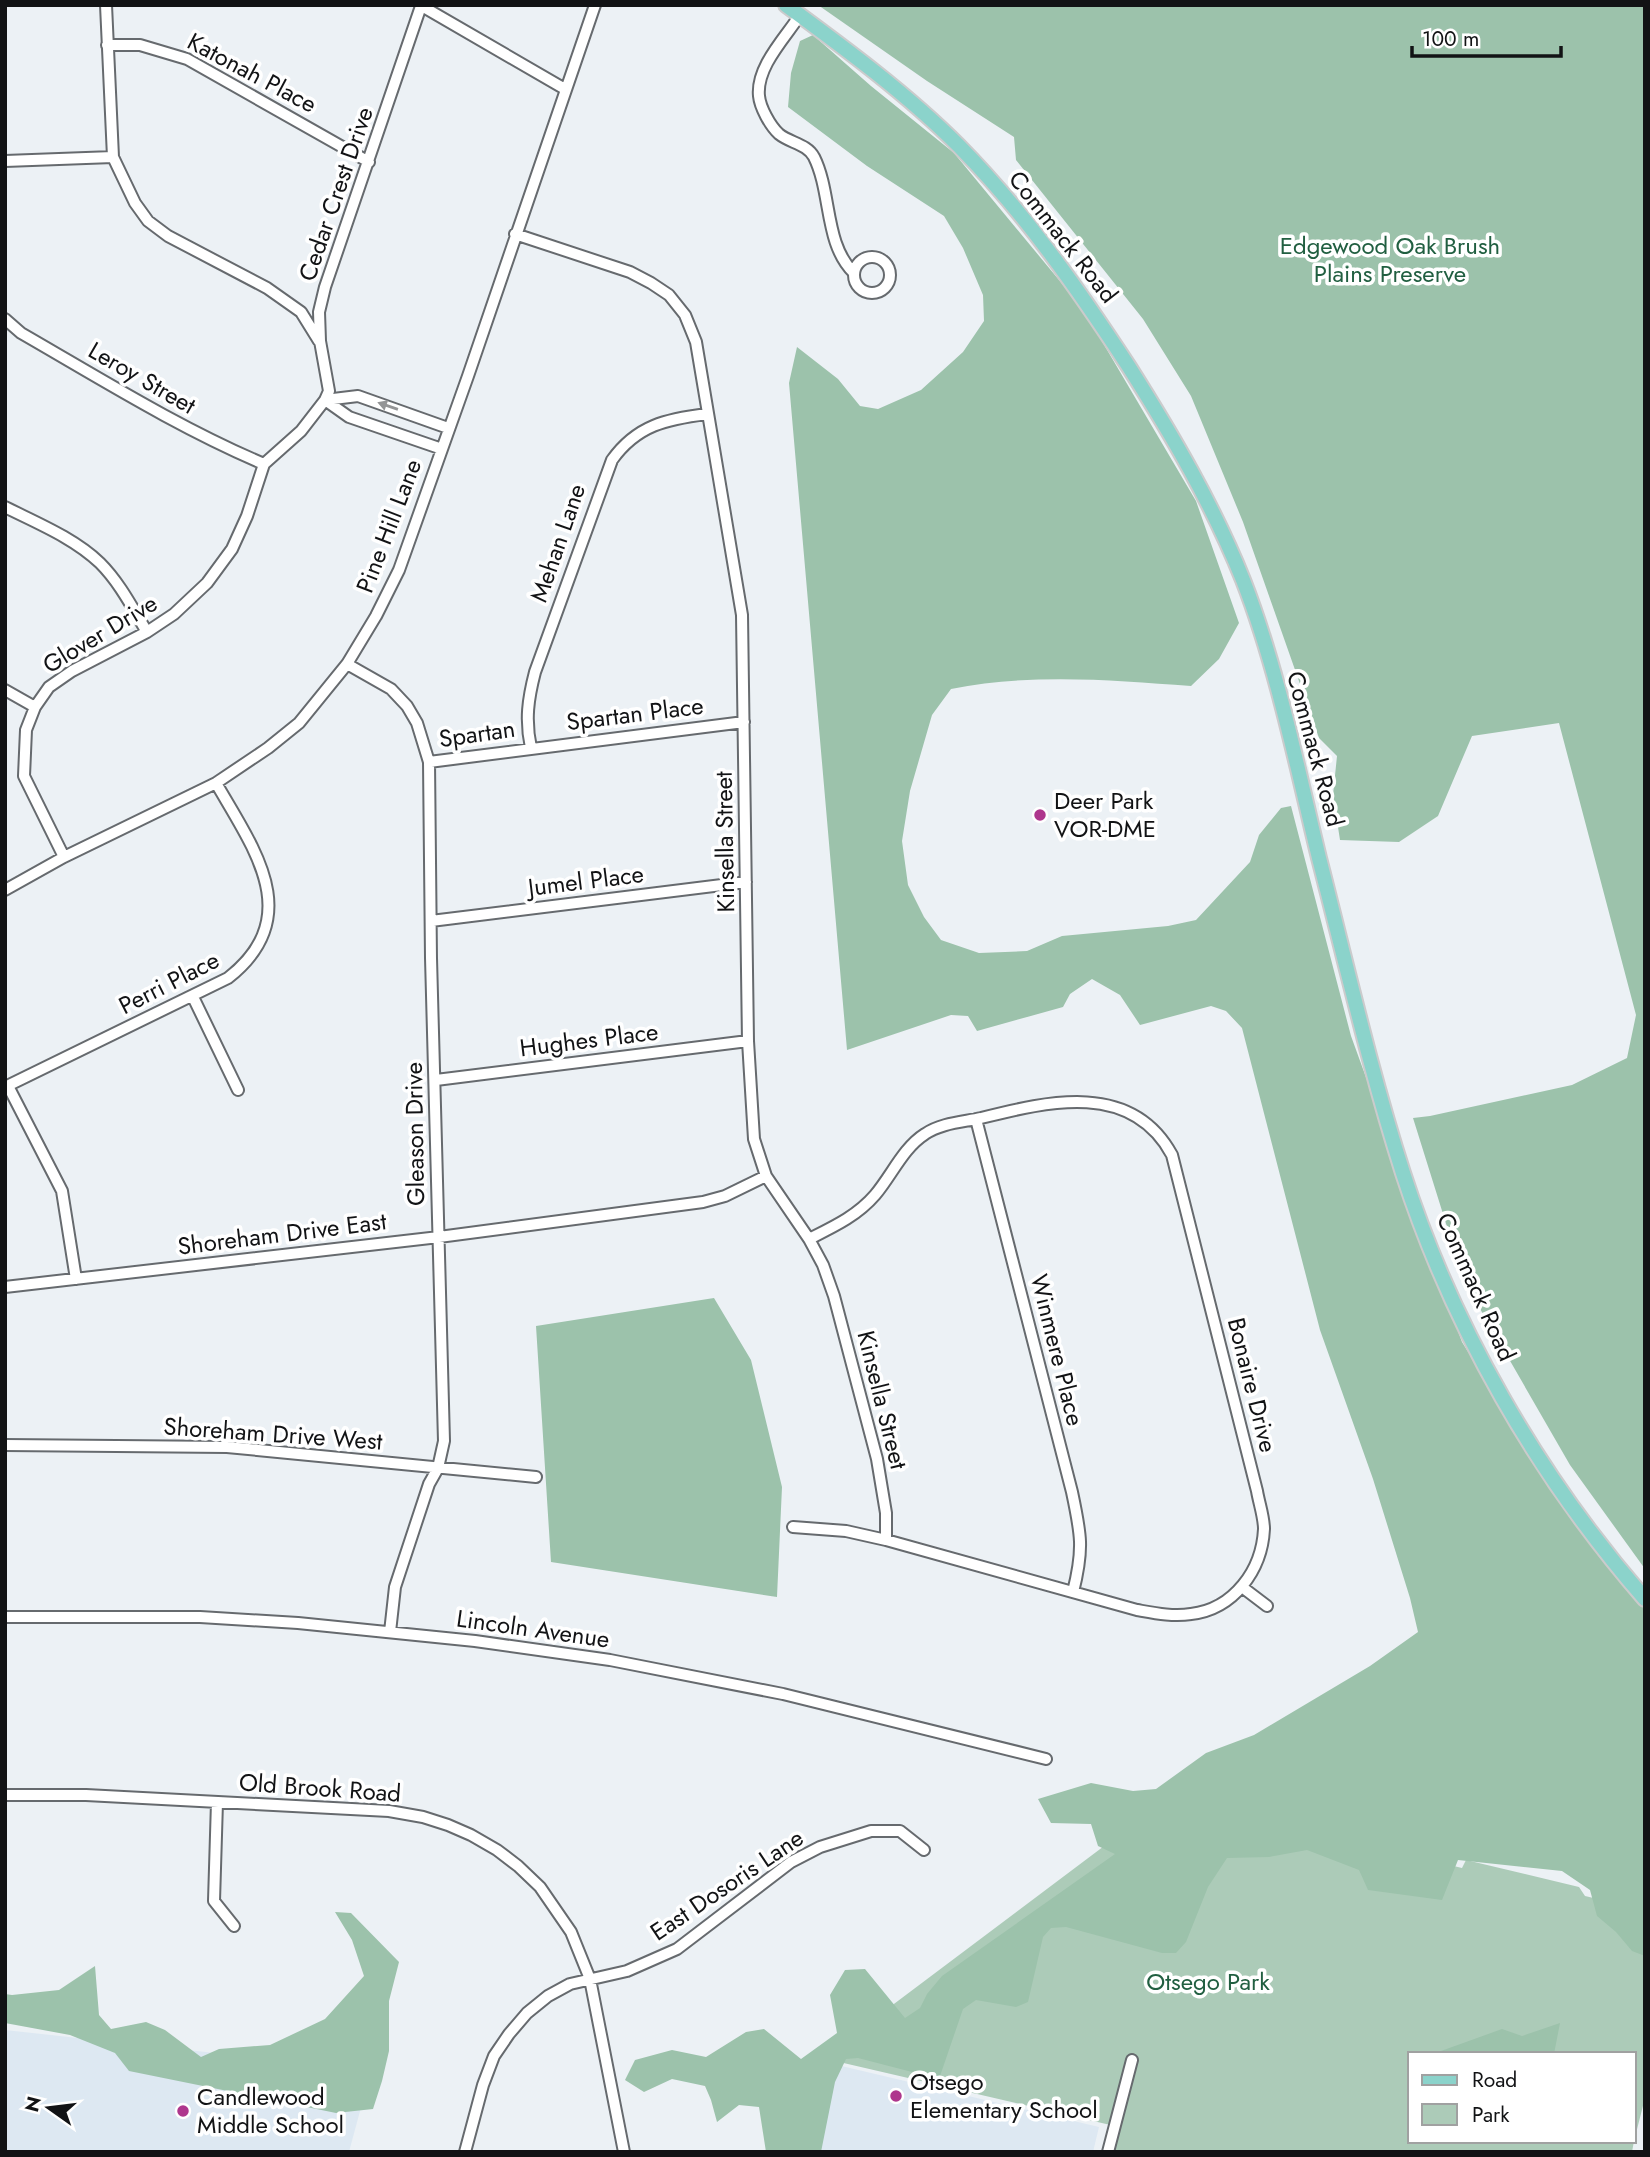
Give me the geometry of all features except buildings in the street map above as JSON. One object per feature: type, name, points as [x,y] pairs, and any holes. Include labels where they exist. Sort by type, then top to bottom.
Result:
[{"type":"main road","name":"Commack Road","points":[[786,5],[896,90],[955,143],[997,187],[1084,298],[1165,423],[1212,509],[1244,582],[1268,657],[1376,1080],[1420,1222],[1455,1308],[1496,1386],[1547,1469],[1608,1554],[1645,1599]]},
{"type":"street","points":[[106,5],[113,157],[123,183],[148,221],[168,236],[267,288],[301,312],[320,341]]},
{"type":"street","name":"Pine Hill Lane","points":[[5,890],[64,857],[216,783],[299,723],[347,664],[376,616],[399,569],[468,376],[594,5]]},
{"type":"street","points":[[421,6],[565,89]]},
{"type":"street","name":"Cedar Crest Drive","points":[[325,400],[329,391],[320,341],[319,312],[325,287],[421,6]]},
{"type":"street","points":[[800,15],[769,62],[761,78],[759,96],[779,134],[812,153],[820,170],[830,219],[843,262],[854,273]]},
{"type":"street","name":"Katonah Place","points":[[107,45],[140,45],[187,59],[369,162]]},
{"type":"street","points":[[5,161],[113,157]]},
{"type":"street","name":"Kinsella Street","points":[[515,234],[630,272],[669,295],[685,315],[696,342],[743,615],[748,1041],[754,1139],[766,1176],[809,1239],[823,1265],[834,1296],[877,1459],[886,1513],[886,1540]]},
{"type":"street","name":"Leroy Street","points":[[5,319],[21,333],[174,420],[221,446],[264,464]]},
{"type":"street","points":[[264,464],[301,431],[325,400],[358,396],[448,428]]},
{"type":"street","points":[[325,400],[349,417],[442,449]]},
{"type":"street","name":"Mehan Lane","points":[[531,748],[527,726],[527,700],[612,460],[622,446],[657,423],[707,414]]},
{"type":"street","name":"Glover Drive","points":[[64,857],[24,776],[26,730],[35,707],[49,687],[72,671],[174,614],[207,583],[232,549],[247,516],[264,464]]},
{"type":"street","points":[[5,507],[74,543],[100,564],[124,594],[146,632]]},
{"type":"street","name":"Gleason Drive","points":[[347,664],[391,689],[407,706],[417,723],[429,762],[444,1441],[438,1468],[429,1484],[395,1587],[390,1632]]},
{"type":"street","points":[[5,691],[35,707]]},
{"type":"street","name":"Spartan Place","points":[[531,748],[744,722]]},
{"type":"street","name":"Spartan","points":[[429,762],[531,748]]},
{"type":"street","name":"Perri Place","points":[[7,1086],[228,978],[246,964],[258,947],[268,924],[270,892],[261,864],[216,783]]},
{"type":"street","name":"Jumel Place","points":[[431,922],[746,882]]},
{"type":"street","points":[[193,997],[238,1090]]},
{"type":"street","name":"Hughes Place","points":[[436,1080],[748,1041]]},
{"type":"street","points":[[7,1086],[62,1191],[76,1279]]},
{"type":"street","name":"Bonaire Drive","points":[[809,1239],[844,1222],[873,1198],[914,1142],[928,1132],[1016,1110],[1082,1102],[1105,1104],[1128,1111],[1147,1123],[1163,1137],[1172,1155],[1257,1492],[1264,1528],[1253,1573],[1242,1587]]},
{"type":"street","name":"Winmere Place","points":[[976,1119],[1082,1539],[1073,1592]]},
{"type":"street","name":"Shoreham Drive East","points":[[5,1287],[439,1237],[704,1202],[725,1196],[766,1176]]},
{"type":"street","name":"Shoreham Drive West","points":[[5,1445],[227,1447],[536,1477]]},
{"type":"street","points":[[793,1527],[846,1531],[886,1540],[1137,1610],[1167,1615],[1193,1614],[1216,1605],[1242,1587],[1266,1606]]},
{"type":"street","name":"Lincoln Avenue","points":[[5,1616],[200,1617],[390,1632],[610,1660],[783,1694],[1046,1759]]},
{"type":"street","name":"Old Brook Road","points":[[5,1795],[86,1795],[389,1811],[423,1817],[471,1835],[519,1866],[540,1887],[571,1931],[590,1979],[624,2152]]},
{"type":"street","points":[[218,1802],[214,1901],[234,1926]]},
{"type":"street","name":"East Dosoris Lane","points":[[465,2152],[483,2085],[494,2056],[527,2013],[548,1996],[570,1984],[627,1971],[677,1949],[791,1862],[820,1847],[871,1831],[900,1831],[924,1850]]},
{"type":"street","points":[[1108,2152],[1132,2060]]},
{"type":"shaded area","name":"Candlewood Middle School","points":[[5,2030],[371,2070],[349,2152],[5,2152]]},
{"type":"shaded area","name":"Otsego Elementary School","points":[[833,2064],[1099,2127],[1093,2152],[813,2152]]},
{"type":"green space","name":"Edgewood Oak Brush Plains Preserve","points":[[818,5],[1645,5],[1645,1569],[1570,1465],[1464,1281],[1413,1118],[1572,1085],[1627,1058],[1636,1015],[1559,723],[1472,736],[1438,816],[1399,842],[1340,840],[1333,795],[1337,756],[1319,738],[1243,522],[1191,396],[1143,319],[1016,160],[1014,137],[927,81]]},
{"type":"green space","points":[[813,35],[954,153],[1083,309],[1196,501],[1239,623],[1219,659],[1191,686],[1041,679],[951,689],[932,715],[910,791],[902,841],[908,885],[924,917],[941,940],[979,953],[1027,951],[1062,936],[1168,926],[1196,920],[1250,862],[1259,835],[1281,808],[1291,806],[1351,1036],[1462,1342],[1575,1525],[1645,1608],[1645,1956],[1632,1951],[1616,1932],[1597,1916],[1590,1890],[1562,1871],[1458,1860],[1442,1900],[1368,1890],[1359,1870],[1307,1850],[1269,1857],[1227,1858],[1208,1887],[1186,1942],[1176,1953],[1162,1953],[1066,1927],[1051,1928],[1043,1937],[1028,2002],[1016,2007],[976,2000],[963,2009],[939,2079],[858,2058],[846,2059],[835,2082],[821,2152],[766,2152],[759,2107],[739,2105],[717,2122],[705,2086],[672,2079],[644,2092],[625,2080],[635,2060],[672,2050],[706,2057],[746,2032],[764,2029],[801,2059],[837,2033],[830,1995],[845,1970],[865,1969],[905,2018],[920,2008],[927,1994],[942,1976],[1115,1854],[1098,1846],[1091,1824],[1051,1823],[1038,1799],[1091,1783],[1133,1791],[1156,1789],[1206,1753],[1254,1735],[1370,1666],[1418,1632],[1373,1479],[1320,1330],[1242,1028],[1226,1011],[1211,1006],[1140,1025],[1120,995],[1092,979],[1070,994],[1063,1007],[977,1031],[968,1016],[951,1015],[847,1050],[789,383],[797,347],[838,379],[860,406],[878,409],[921,390],[963,352],[984,321],[983,295],[963,248],[944,216],[867,166],[788,107],[791,73],[800,41]]},
{"type":"green space","points":[[714,1298],[751,1360],[782,1487],[777,1597],[551,1562],[536,1326]]},
{"type":"green space","name":"Otsego Park","points":[[1168,1798],[1462,1868],[1466,1860],[1579,1887],[1585,1896],[1645,1910],[1645,2098],[1636,2133],[1636,2052],[1408,2052],[1408,2143],[1634,2143],[1632,2152],[1113,2152],[1119,2127],[822,2058]]},
{"type":"green space","points":[[335,1912],[351,1913],[399,1962],[389,2001],[389,2051],[373,2109],[336,2113],[129,2071],[115,2053],[70,2035],[5,2023],[5,1994],[59,1990],[95,1966],[99,2015],[111,2029],[146,2022],[165,2030],[201,2057],[219,2049],[270,2045],[325,2019],[364,1976],[352,1940]]},
{"type":"green space","points":[[1560,2023],[1554,2052],[1441,2051],[1502,2029],[1522,2036]]},
{"type":"place","name":"Deer Park VOR-DME","points":[[1040,815]]},
{"type":"place","name":"Otsego Elementary School","points":[[896,2096]]},
{"type":"place","name":"Candlewood Middle School","points":[[183,2111]]}]
